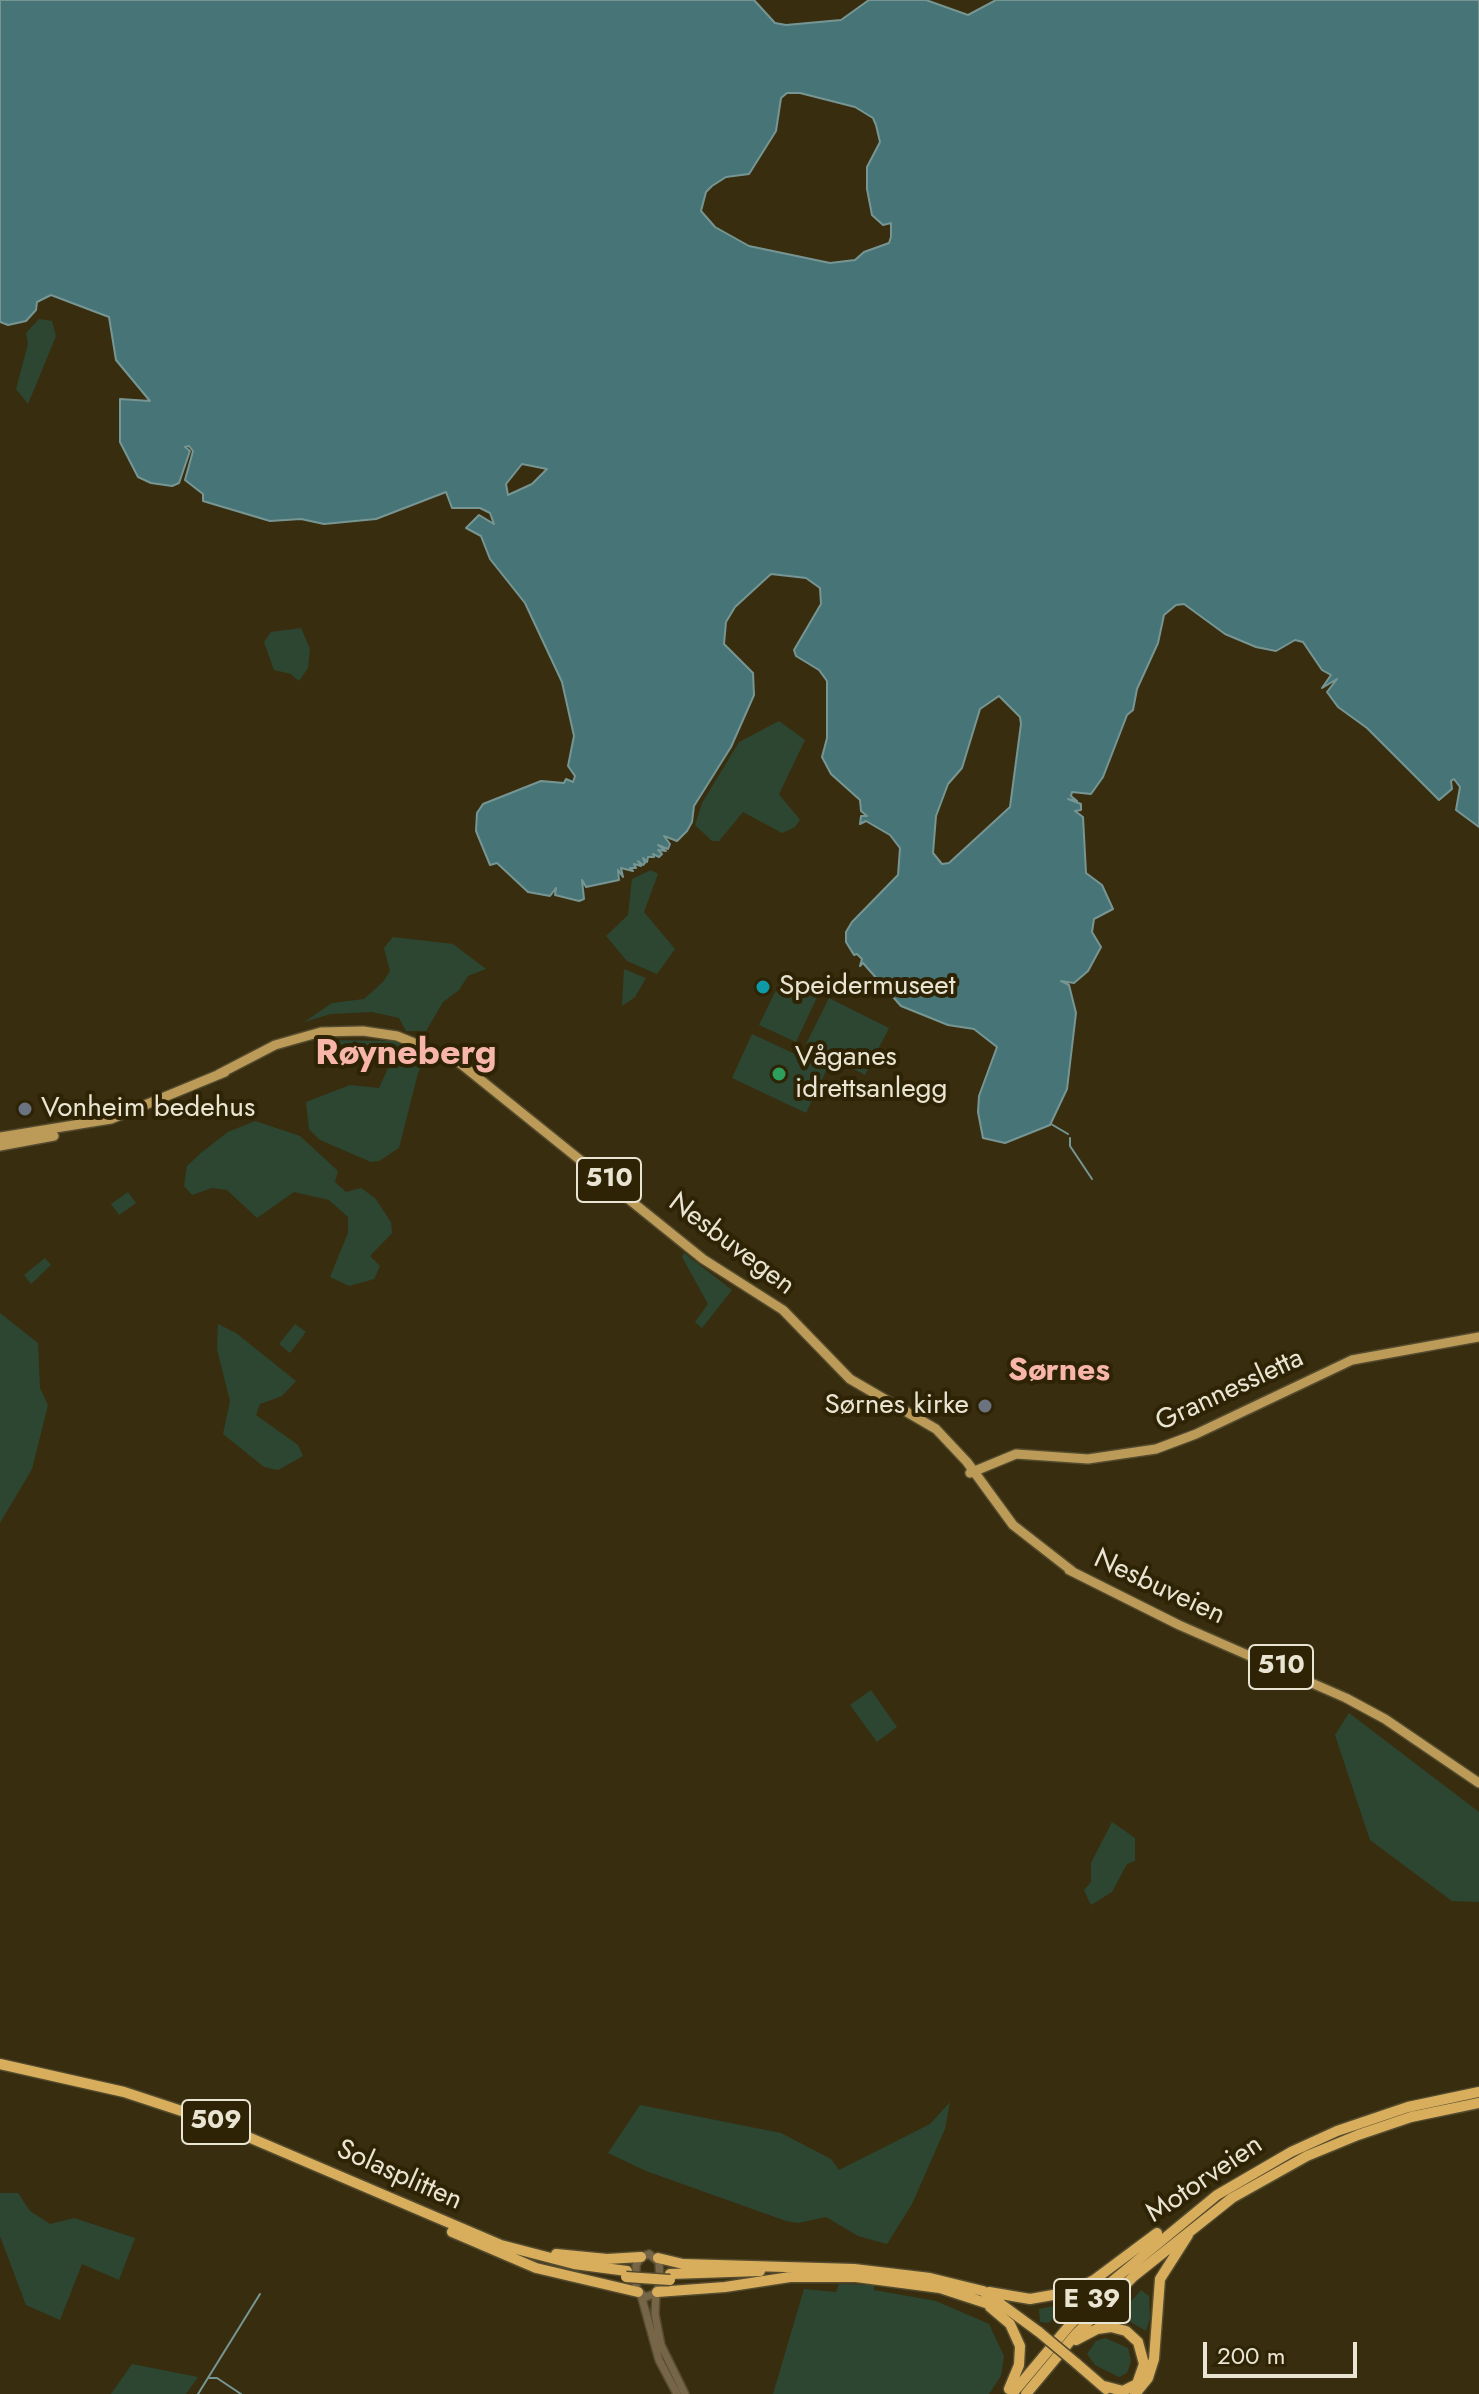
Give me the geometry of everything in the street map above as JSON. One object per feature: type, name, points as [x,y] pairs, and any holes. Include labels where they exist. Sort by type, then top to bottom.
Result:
[{"type":"highway","name":"Solasplitten","points":[[0,2064],[124,2092],[206,2119],[489,2241],[574,2264],[626,2274]]},
{"type":"highway","name":"Solasplitten","points":[[0,2070],[112,2095],[191,2119],[452,2232],[538,2262],[670,2277],[790,2273]]},
{"type":"highway","name":"Motorveien","points":[[1009,2394],[1097,2296],[1184,2219],[1253,2172],[1320,2138],[1390,2112],[1479,2092]]},
{"type":"highway","name":"Motorveien","points":[[1026,2394],[1064,2347],[1134,2276],[1200,2221],[1261,2180],[1342,2141],[1411,2117],[1479,2103]]},
{"type":"highway","name":"E 39","points":[[981,2296],[1030,2299],[1070,2292],[1099,2277],[1163,2228],[1184,2219]]},
{"type":"highway","name":"E 39","points":[[1135,2394],[1148,2378],[1154,2359],[1157,2297],[1163,2272],[1200,2221]]},
{"type":"highway","name":"509","points":[[452,2232],[508,2258],[640,2294]]},
{"type":"highway","name":"509","points":[[489,2241],[553,2254],[607,2259],[641,2257]]},
{"type":"highway","name":"509","points":[[658,2258],[683,2264],[790,2273],[869,2270],[915,2275],[981,2296],[1021,2318],[1107,2390]]},
{"type":"highway","name":"509","points":[[656,2292],[725,2287],[790,2273]]},
{"type":"highway","name":"509","points":[[808,2273],[912,2283],[981,2296]]},
{"type":"highway","name":"E 39","points":[[981,2296],[1007,2319],[1018,2339],[1019,2365],[1009,2394]]},
{"type":"highway","name":"E 39","points":[[1064,2347],[1102,2328],[1116,2327],[1130,2334],[1143,2353],[1139,2380],[1123,2391],[1107,2390]]},
{"type":"main road","name":"Nesbuvegen","points":[[0,1146],[44,1138],[146,1107],[285,1045],[329,1033],[363,1031],[397,1036],[430,1046],[464,1065],[703,1259],[783,1310],[850,1379],[934,1435],[973,1474],[1013,1525],[1072,1571]]},
{"type":"main road","name":"Nesbuvegen","points":[[0,1137],[99,1121]]},
{"type":"main road","name":"Grannessletta","points":[[973,1474],[997,1461],[1021,1454],[1109,1458],[1156,1449],[1196,1434],[1352,1360],[1479,1337]]},
{"type":"main road","name":"Nesbuveien","points":[[1072,1571],[1179,1625],[1346,1698],[1385,1719],[1479,1783]]},
{"type":"street","points":[[677,2394],[659,2360],[640,2294],[636,2265],[641,2257],[649,2254],[658,2258],[660,2267],[655,2314],[661,2345],[685,2394]]},
{"type":"street","points":[[605,2284],[635,2296],[648,2318]]},
{"type":"street","points":[[640,2294],[656,2292]]},
{"type":"green space","points":[[39,319],[52,321],[56,336],[28,404],[16,389],[28,344],[26,333]]},
{"type":"green space","points":[[301,628],[310,649],[308,668],[299,681],[291,674],[274,670],[264,642],[271,632]]},
{"type":"green space","points":[[779,721],[805,740],[779,794],[800,820],[795,827],[782,833],[743,812],[719,841],[712,841],[695,825],[702,803],[739,742]]},
{"type":"green space","points":[[651,870],[658,874],[644,912],[675,949],[657,974],[627,961],[606,936],[628,915],[632,879]]},
{"type":"green space","points":[[393,937],[453,944],[486,969],[468,976],[459,990],[443,1002],[426,1031],[406,1031],[399,1018],[372,1012],[331,1014],[304,1022],[332,1003],[364,999],[383,982],[390,971],[384,948]]},
{"type":"green space","points":[[624,969],[646,978],[635,997],[622,1006]]},
{"type":"green space","points":[[783,976],[819,993],[796,1042],[759,1025]]},
{"type":"green space","points":[[829,998],[889,1028],[865,1075],[806,1044]]},
{"type":"green space","name":"Våganes idrettsanlegg","points":[[752,1034],[827,1069],[806,1113],[732,1078]]},
{"type":"green space","points":[[324,1040],[394,1041],[412,1046],[421,1056],[427,1054],[418,1073],[399,1148],[379,1161],[371,1162],[320,1140],[309,1129],[306,1102],[350,1085],[379,1088],[394,1055],[377,1049],[325,1043]]},
{"type":"green space","points":[[255,1121],[300,1136],[338,1171],[335,1182],[346,1192],[361,1188],[375,1198],[391,1222],[392,1233],[370,1256],[380,1266],[374,1279],[349,1286],[330,1277],[348,1233],[348,1217],[329,1200],[294,1192],[257,1218],[227,1190],[212,1188],[192,1195],[184,1186],[187,1166],[202,1152],[228,1132]]},
{"type":"green space","points":[[128,1192],[136,1203],[119,1215],[111,1204]]},
{"type":"green space","points":[[684,1253],[732,1290],[702,1328],[695,1322],[708,1304],[682,1257]]},
{"type":"green space","points":[[45,1258],[51,1265],[31,1284],[24,1275]]},
{"type":"green space","points":[[0,1313],[38,1343],[40,1388],[48,1405],[32,1469],[0,1523]]},
{"type":"green space","points":[[218,1324],[236,1333],[296,1381],[282,1396],[260,1404],[256,1415],[298,1445],[303,1456],[278,1470],[264,1467],[223,1434],[230,1401],[217,1349]]},
{"type":"green space","points":[[295,1324],[306,1332],[290,1353],[279,1344]]},
{"type":"green space","points":[[871,1690],[897,1727],[877,1742],[850,1705]]},
{"type":"green space","points":[[1349,1713],[1479,1812],[1479,1902],[1452,1901],[1370,1840],[1335,1735]]},
{"type":"green space","points":[[1112,1822],[1135,1838],[1135,1861],[1127,1864],[1112,1892],[1091,1905],[1084,1890],[1091,1882],[1091,1863]]},
{"type":"green space","points":[[950,2102],[945,2129],[912,2204],[887,2244],[858,2236],[826,2217],[798,2223],[786,2221],[646,2171],[608,2153],[640,2105],[781,2133],[831,2159],[839,2170],[930,2124]]},
{"type":"green space","points":[[0,2193],[18,2193],[30,2211],[50,2224],[74,2218],[135,2238],[119,2280],[82,2264],[60,2320],[26,2305],[0,2236]]},
{"type":"green space","points":[[839,2284],[874,2285],[874,2290],[936,2301],[989,2324],[1004,2356],[1001,2376],[989,2394],[773,2394],[804,2289],[836,2292]]},
{"type":"green space","points":[[1141,2290],[1149,2296],[1150,2318],[1146,2331],[1119,2315]]},
{"type":"green space","points":[[1065,2304],[1049,2323],[1040,2322],[1039,2309]]},
{"type":"green space","points":[[1105,2338],[1128,2348],[1131,2361],[1127,2373],[1119,2377],[1095,2365],[1087,2354],[1096,2341]]},
{"type":"green space","points":[[132,2364],[198,2377],[186,2394],[111,2394]]},
{"type":"water","points":[[0,0],[754,0],[775,23],[786,25],[841,20],[869,0],[926,0],[968,15],[996,0],[1479,0],[1479,827],[1456,810],[1460,787],[1454,779],[1451,781],[1452,789],[1439,800],[1367,728],[1338,707],[1327,692],[1337,679],[1322,688],[1331,675],[1322,670],[1303,642],[1295,640],[1276,651],[1256,647],[1225,634],[1184,604],[1176,605],[1164,615],[1158,643],[1137,689],[1133,710],[1127,715],[1103,777],[1091,794],[1072,792],[1071,796],[1077,801],[1068,799],[1081,804],[1081,810],[1075,811],[1083,817],[1086,873],[1102,885],[1113,909],[1094,919],[1092,932],[1101,947],[1088,971],[1074,983],[1061,981],[1069,985],[1076,1013],[1067,1089],[1050,1125],[1005,1143],[983,1138],[978,1112],[979,1096],[997,1047],[974,1029],[948,1025],[901,1006],[863,963],[860,966],[862,959],[854,955],[846,942],[846,932],[852,922],[898,875],[900,848],[890,835],[866,821],[860,824],[861,816],[867,816],[861,811],[860,800],[831,774],[822,757],[827,738],[827,681],[819,670],[796,656],[794,650],[821,604],[820,588],[806,578],[771,574],[735,607],[726,622],[724,644],[753,673],[754,695],[731,747],[694,806],[687,831],[677,841],[664,836],[670,844],[668,849],[658,845],[666,851],[658,850],[662,854],[659,857],[653,854],[654,857],[648,857],[647,862],[643,858],[643,865],[638,861],[641,866],[634,864],[636,868],[630,868],[633,871],[621,868],[623,877],[618,870],[619,880],[586,887],[582,880],[584,899],[579,901],[555,895],[556,888],[550,896],[528,892],[497,863],[490,865],[476,831],[477,813],[483,804],[541,781],[564,783],[566,779],[573,782],[575,776],[568,766],[574,736],[562,682],[525,603],[490,559],[481,536],[466,528],[479,515],[494,524],[490,513],[480,508],[452,508],[446,492],[376,519],[324,524],[301,519],[270,521],[203,501],[203,494],[185,480],[193,451],[189,446],[185,447],[190,451],[179,483],[172,486],[151,483],[138,477],[120,442],[120,399],[150,401],[116,360],[109,317],[51,295],[37,302],[36,310],[26,321],[8,325],[0,322]],"holes":[[[787,93],[800,93],[855,107],[873,118],[876,125],[880,142],[867,167],[867,189],[872,215],[883,225],[891,223],[891,237],[889,243],[864,252],[855,260],[830,263],[749,246],[715,227],[701,211],[706,192],[712,186],[726,177],[749,174],[776,131],[781,98]],[[522,464],[547,469],[532,484],[508,495],[506,484]],[[999,696],[1020,717],[1010,807],[949,863],[942,864],[933,853],[936,816],[948,784],[962,768],[980,709]]]},
{"type":"waterway","points":[[1051,1124],[1068,1134]]},
{"type":"waterway","points":[[1070,1138],[1070,1146],[1092,1179]]},
{"type":"waterway","points":[[198,2394],[260,2294]]},
{"type":"waterway","points":[[208,2378],[217,2378],[241,2394]]},
{"type":"place","name":"Speidermuseet","points":[[763,987]]},
{"type":"place","name":"Våganes idrettsanlegg","points":[[779,1074]]},
{"type":"place","name":"Vonheim bedehus","points":[[25,1109]]},
{"type":"place","name":"Sørnes kirke","points":[[985,1406]]},
{"type":"district","name":"Røyneberg","points":[[406,1055]]},
{"type":"district","name":"Sørnes","points":[[1059,1372]]}]
